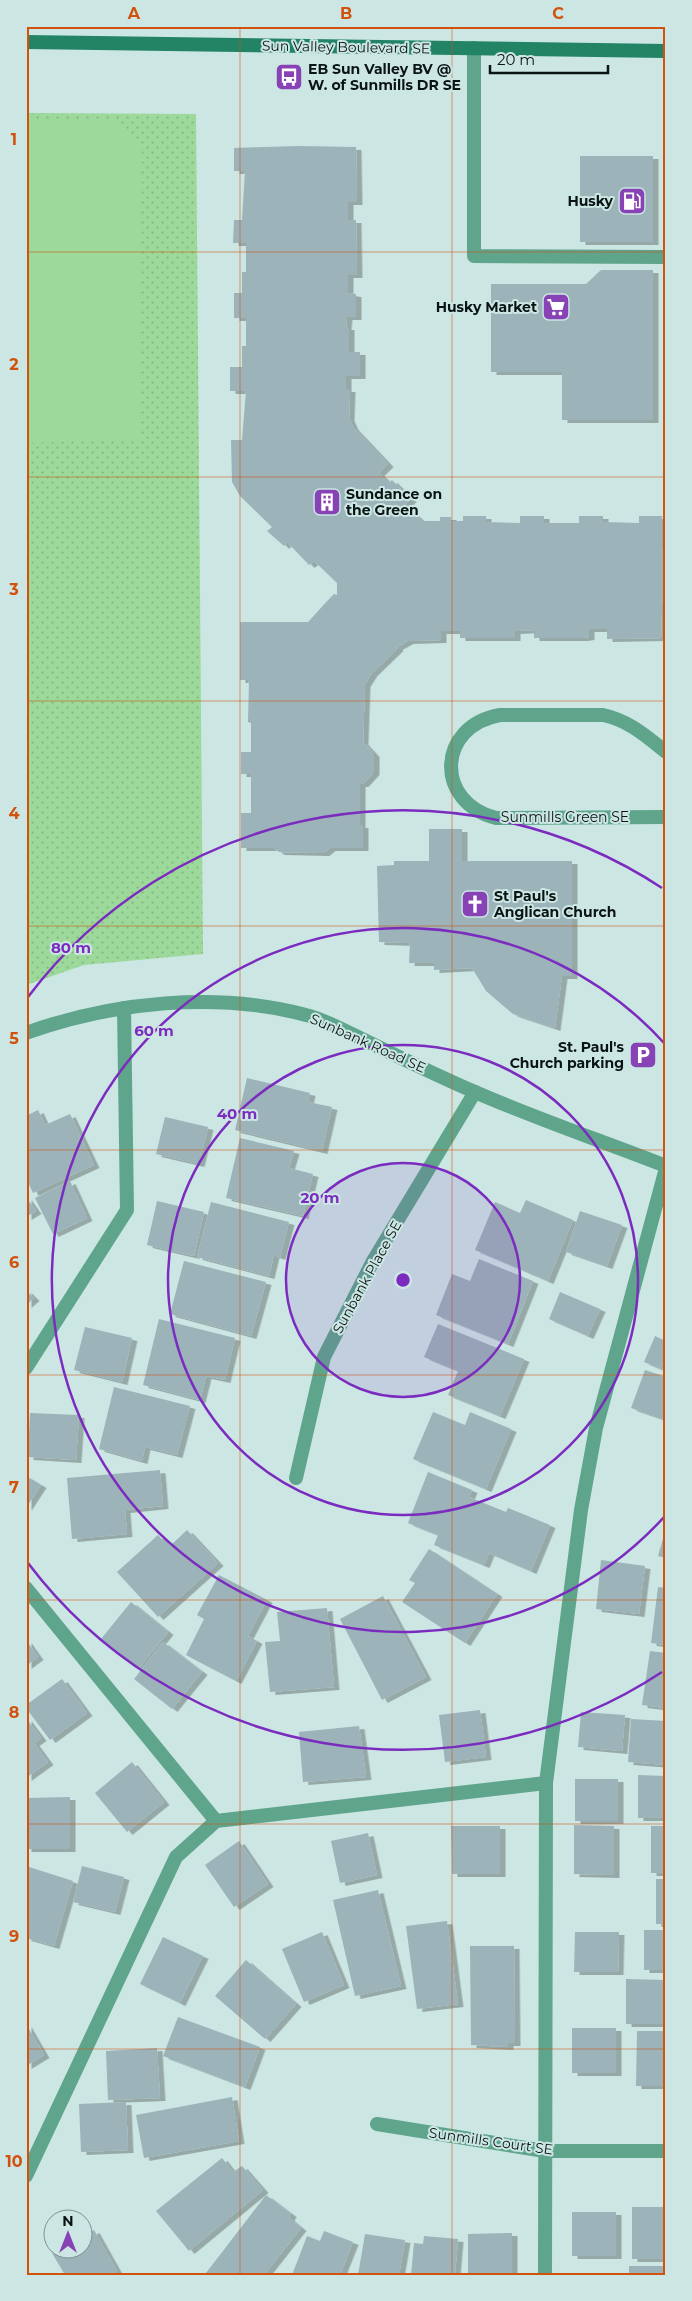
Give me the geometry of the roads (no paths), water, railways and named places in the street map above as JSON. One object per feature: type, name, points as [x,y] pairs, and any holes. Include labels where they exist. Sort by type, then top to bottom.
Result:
[{"type":"main road","name":"Sun Valley Boulevard SE","points":[[26,42],[666,51]]},
{"type":"street","points":[[474,48],[474,256],[666,257]]},
{"type":"street","name":"Sunmills Green SE","points":[[666,752],[638,729],[618,718],[603,715],[500,715],[485,718],[472,725],[460,736],[454,749],[451,764],[452,780],[458,794],[468,806],[481,814],[496,818],[666,817]]},
{"type":"street","name":"Sunbank Road SE","points":[[26,1033],[86,1015],[124,1008],[170,1003],[216,1003],[262,1007],[307,1015],[474,1092],[666,1167]]},
{"type":"street","points":[[26,1368],[127,1210],[124,1008]]},
{"type":"street","name":"Sunbank Place SE","points":[[296,1478],[324,1357],[373,1261],[474,1092]]},
{"type":"street","points":[[545,2275],[546,1783],[581,1510],[596,1428],[666,1167]]},
{"type":"street","points":[[26,1588],[216,1821]]},
{"type":"street","points":[[26,2176],[176,1856],[216,1821],[546,1783]]},
{"type":"street","name":"Sunmills Court SE","points":[[377,2124],[545,2151],[666,2151]]},
{"type":"place","name":"EB Sun Valley BV @ W. of Sunmills DR SE","points":[[289,77]]},
{"type":"place","name":"Husky","points":[[632,201]]},
{"type":"place","name":"Husky Market","points":[[556,307]]},
{"type":"place","name":"Sundance on the Green","points":[[327,502]]},
{"type":"place","name":"St Paul's Anglican Church","points":[[475,904]]},
{"type":"place","name":"St. Paul's Church parking","points":[[643,1055]]}]
